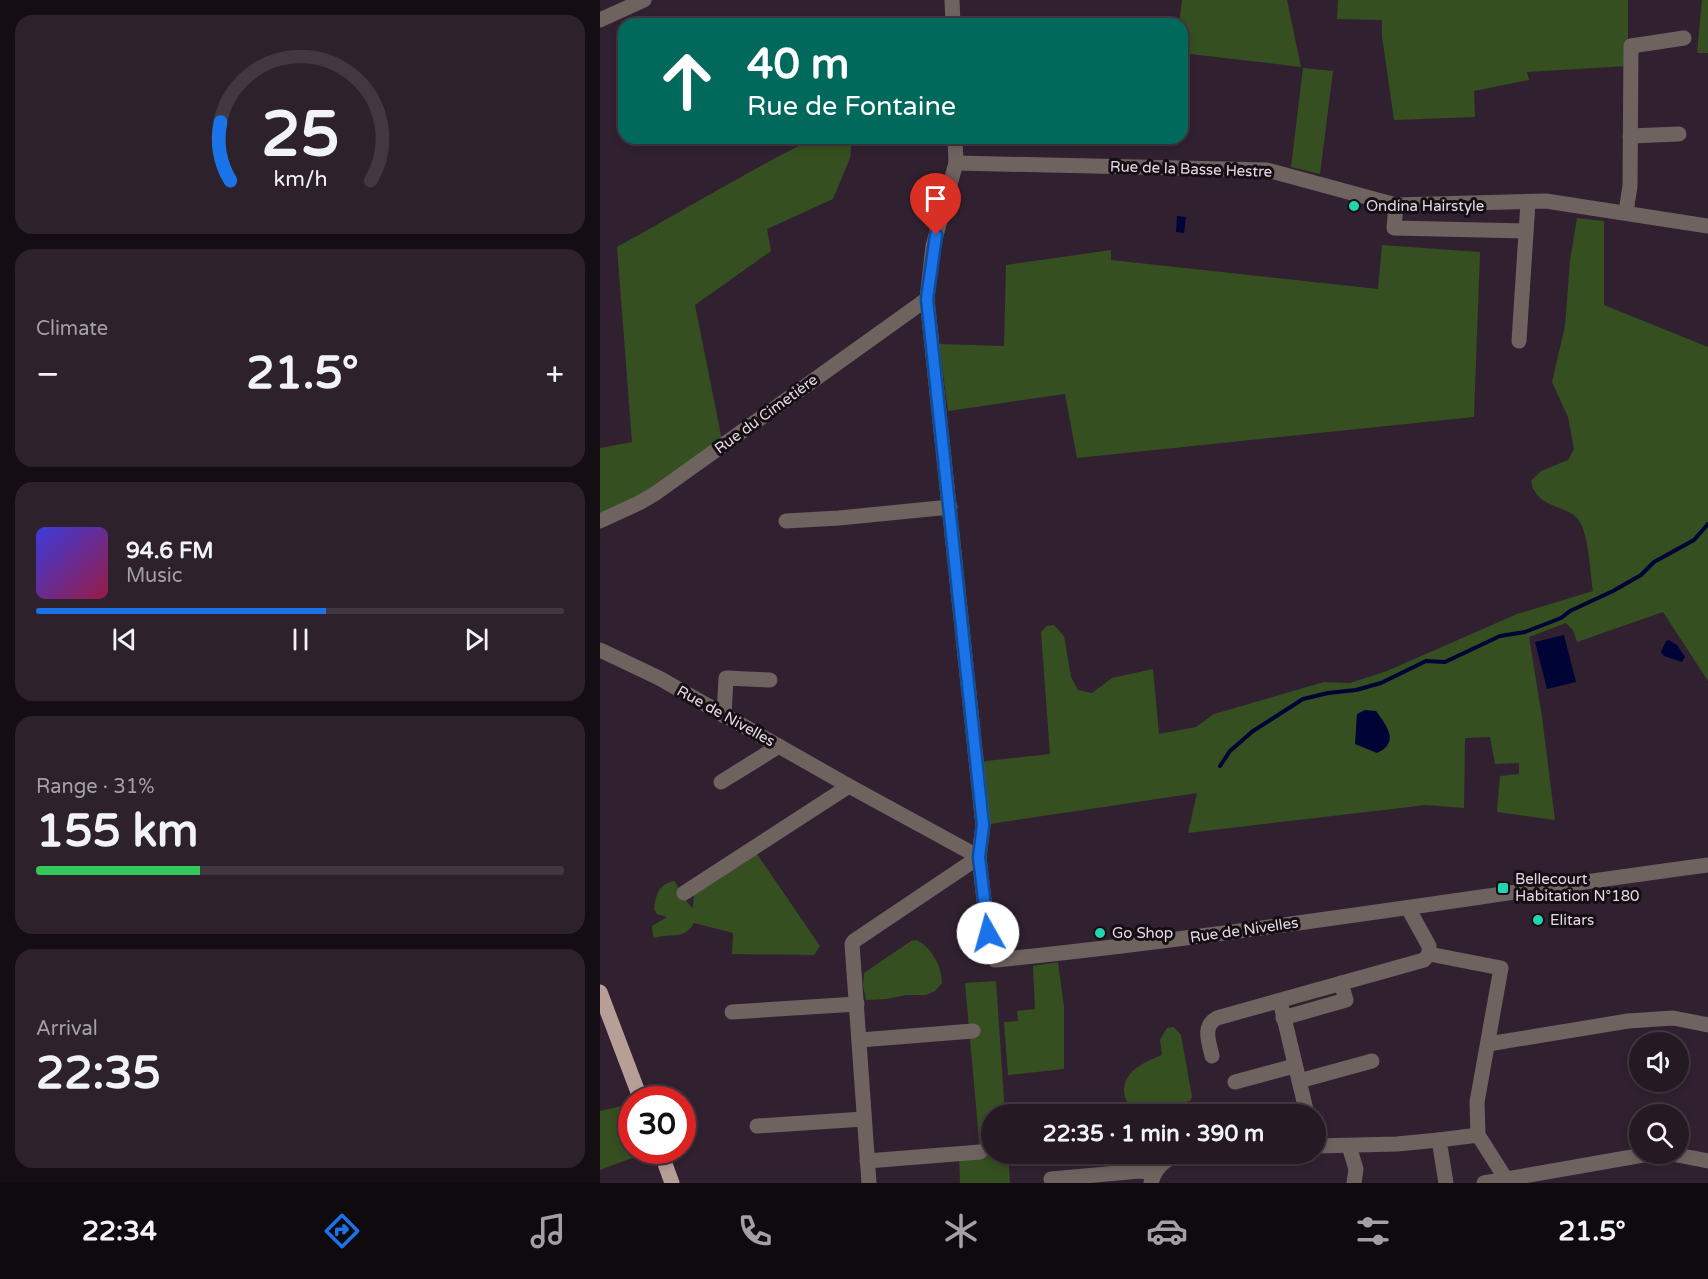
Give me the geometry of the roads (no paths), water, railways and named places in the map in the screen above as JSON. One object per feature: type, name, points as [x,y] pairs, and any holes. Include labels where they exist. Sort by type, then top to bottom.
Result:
[{"type":"main road","points":[[600,992],[636,1086]]},
{"type":"main road","points":[[665,1164],[672,1183]]},
{"type":"street","points":[[600,20],[645,0]]},
{"type":"street","points":[[952,0],[953,18]]},
{"type":"street","points":[[1626,212],[1630,186],[1631,46],[1684,38]]},
{"type":"street","points":[[1630,136],[1679,134]]},
{"type":"street","points":[[869,1183],[852,944],[979,857],[983,825],[927,299],[933,246],[956,163],[955,144]]},
{"type":"street","name":"Rue de la Basse Hestre","points":[[956,163],[1267,170],[1396,205],[1558,202],[1708,226]]},
{"type":"street","points":[[1519,340],[1528,202]]},
{"type":"street","points":[[1396,205],[1394,228],[1526,231]]},
{"type":"street","name":"Rue du Cimetière","points":[[600,521],[656,493],[927,299]]},
{"type":"street","points":[[786,521],[950,507]]},
{"type":"street","name":"Rue de Nivelles","points":[[600,650],[659,678],[979,857],[990,952],[995,960],[1086,951],[1708,865]]},
{"type":"street","points":[[724,716],[726,678],[770,680]]},
{"type":"street","points":[[721,782],[780,746]]},
{"type":"street","points":[[684,893],[849,786]]},
{"type":"street","points":[[1212,1056],[1207,1032],[1212,1021],[1218,1018],[1424,960],[1429,954],[1429,946],[1408,908]]},
{"type":"street","points":[[1429,954],[1501,968],[1477,1102],[1478,1135],[1506,1179]]},
{"type":"street","points":[[1283,1018],[1346,1000],[1341,983]]},
{"type":"street","points":[[1280,1001],[1304,1104]]},
{"type":"street","points":[[732,1012],[857,1004]]},
{"type":"street","points":[[1488,1044],[1628,1021],[1673,1018],[1708,1025]]},
{"type":"street","points":[[860,1040],[973,1031]]},
{"type":"street","points":[[1235,1082],[1372,1061]]},
{"type":"street","points":[[757,1126],[864,1119]]},
{"type":"street","points":[[1326,1146],[1397,1144],[1478,1135]]},
{"type":"street","points":[[1439,1140],[1446,1183]]},
{"type":"street","points":[[1348,1146],[1356,1169],[1354,1183]]},
{"type":"street","points":[[867,1161],[980,1151]]},
{"type":"street","points":[[1484,1183],[1629,1157]]},
{"type":"street","points":[[1689,1157],[1708,1161]]},
{"type":"street","points":[[1051,1179],[1140,1171],[1152,1178],[1163,1164]]},
{"type":"waterway","points":[[1220,766],[1230,751],[1253,731],[1303,699],[1356,690],[1381,683],[1426,661],[1445,662],[1500,636],[1525,632],[1561,618],[1570,611],[1641,575],[1654,562],[1694,540],[1708,524]]},
{"type":"place","name":"Ondina Hairstyle","points":[[1354,206]]},
{"type":"place","name":"Bellecourt Habitation N°180","points":[[1503,888]]},
{"type":"place","name":"Elitars","points":[[1538,920]]},
{"type":"place","name":"Go Shop","points":[[1100,933]]}]
